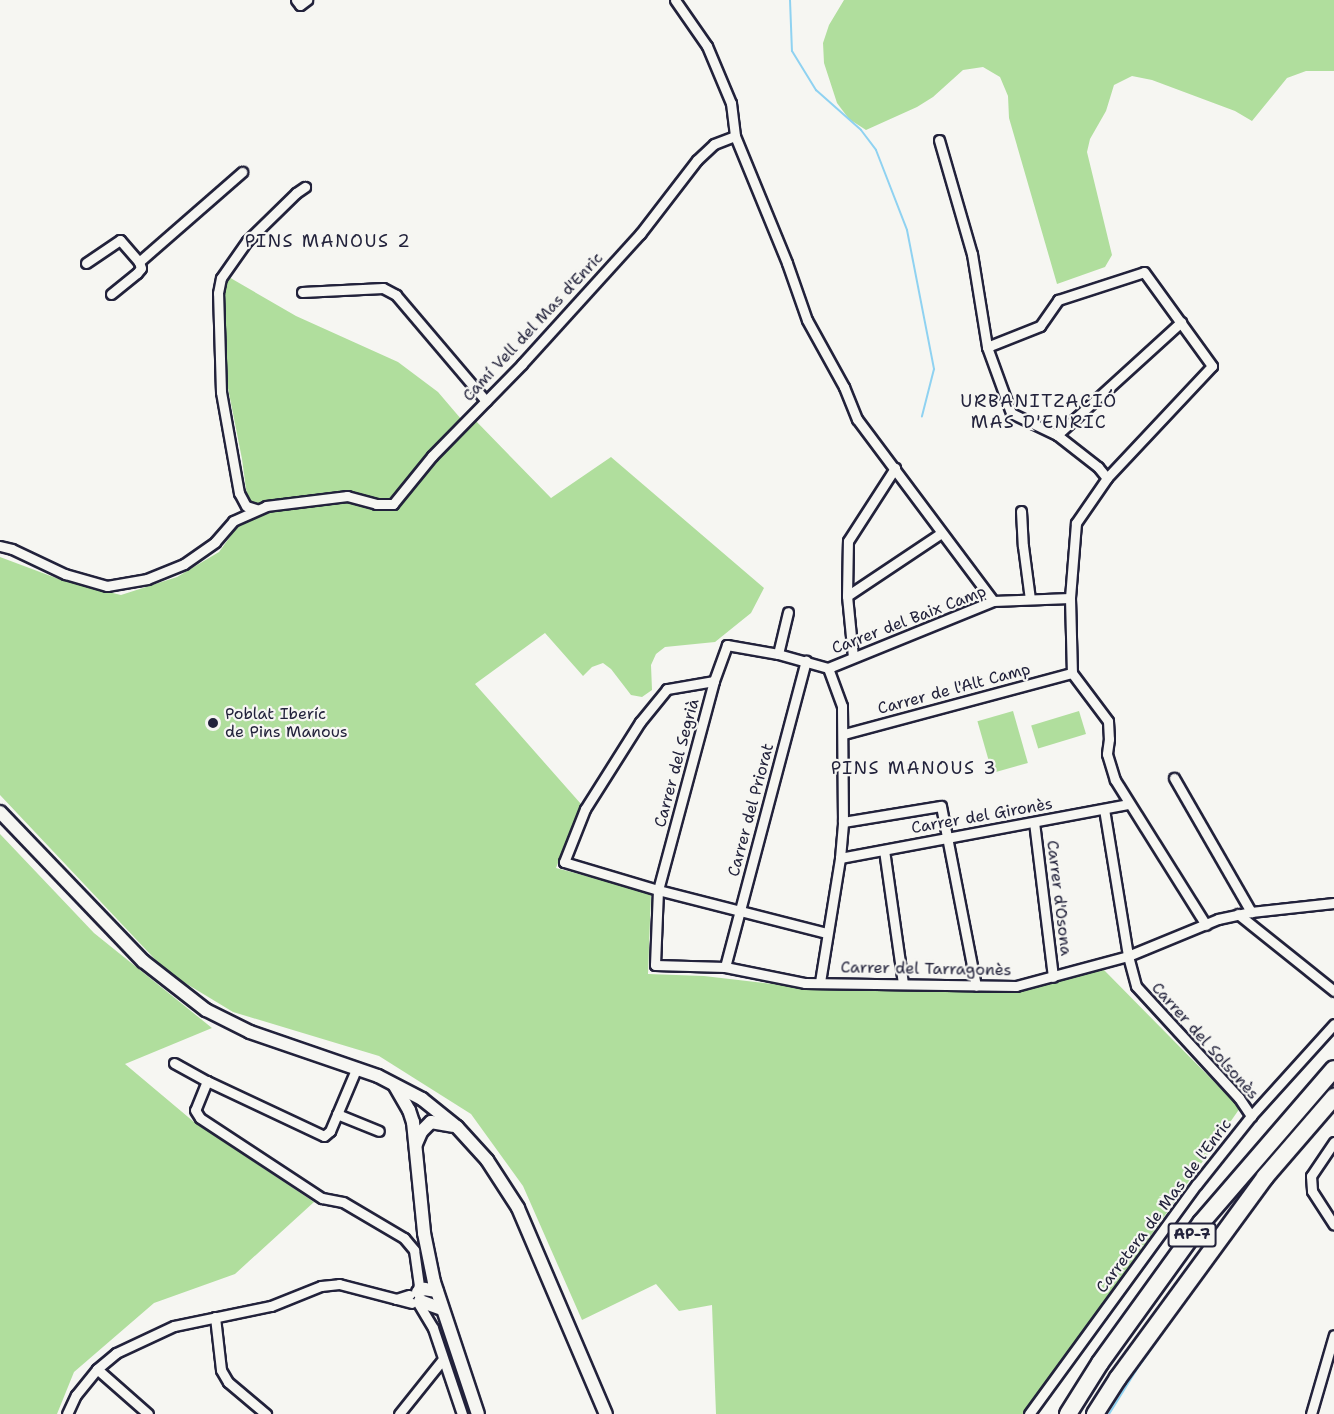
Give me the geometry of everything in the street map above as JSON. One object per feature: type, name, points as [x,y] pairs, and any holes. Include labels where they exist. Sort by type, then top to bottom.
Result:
[{"type":"highway","name":"AP-7","points":[[1068,1414],[1100,1364],[1201,1223],[1334,1069]]},
{"type":"highway","name":"AP-7","points":[[1095,1414],[1118,1378],[1265,1177],[1334,1097]]},
{"type":"main road","points":[[0,812],[143,961],[206,1010],[250,1032],[357,1067],[392,1083],[430,1105],[457,1127],[488,1160],[518,1208],[606,1414]]},
{"type":"main road","points":[[392,1083],[416,1126],[442,1122],[457,1127]]},
{"type":"main road","points":[[430,1105],[416,1108],[412,1120],[417,1144],[424,1233],[430,1267],[421,1298],[442,1309],[478,1414]]},
{"type":"main road","points":[[417,1144],[432,1116],[430,1105]]},
{"type":"street","points":[[675,0],[707,46],[731,103],[735,136],[787,263],[807,320],[844,387],[857,418],[993,601]]},
{"type":"street","name":"Camí Vell del Mas d'Enric","points":[[0,546],[12,549],[65,574],[107,586],[147,579],[184,564],[214,542],[233,521],[255,509],[347,496],[376,504],[393,504],[432,456],[486,401],[640,234],[697,160],[714,144],[735,136]]},
{"type":"street","points":[[939,140],[972,254],[987,347],[1011,413],[1057,435],[1098,467],[1107,478]]},
{"type":"street","points":[[139,262],[242,172]]},
{"type":"street","points":[[255,509],[246,506],[239,493],[221,392],[218,292],[221,278],[248,241],[296,193],[305,187]]},
{"type":"street","points":[[86,263],[120,240],[139,262],[141,268],[137,273],[111,294]]},
{"type":"street","points":[[987,347],[1040,326],[1058,300],[1144,272],[1212,366],[1107,478],[1076,523],[1070,598],[1072,673],[1108,721],[1107,754],[1115,780],[1206,925]]},
{"type":"street","points":[[302,292],[383,288],[396,295],[486,401]]},
{"type":"street","points":[[1057,435],[1181,322]]},
{"type":"street","points":[[853,657],[847,596],[848,541],[895,468]]},
{"type":"street","points":[[1022,511],[1023,546],[1030,599]]},
{"type":"street","points":[[847,596],[941,533]]},
{"type":"street","name":"Carrer del Baix Camp","points":[[727,645],[778,654],[828,668],[993,601],[1070,598]]},
{"type":"street","points":[[778,654],[788,612]]},
{"type":"street","name":"Carrer del Segrià","points":[[658,890],[714,681],[727,645]]},
{"type":"street","name":"Carrer del Priorat","points":[[725,968],[806,661]]},
{"type":"street","points":[[820,982],[840,858],[843,822],[842,706],[828,668]]},
{"type":"street","name":"Carrer de l'Alt Camp","points":[[844,734],[1072,673]]},
{"type":"street","points":[[714,681],[667,689],[640,722],[585,809],[564,862],[658,890],[741,909],[827,933]]},
{"type":"street","points":[[1174,778],[1251,912]]},
{"type":"street","name":"Carrer del Gironès","points":[[840,858],[1129,804]]},
{"type":"street","points":[[843,822],[941,806],[976,986]]},
{"type":"street","name":"Carrer del Solsonès","points":[[1104,809],[1128,956],[1136,986],[1239,1098],[1251,1116]]},
{"type":"street","name":"Carrer d'Osona","points":[[1034,822],[1053,977]]},
{"type":"street","points":[[884,850],[903,984]]},
{"type":"street","name":"Carrer del Tarragonès","points":[[658,890],[655,965],[725,968],[805,983],[1016,986],[1128,956],[1238,914],[1334,903]]},
{"type":"street","points":[[1238,914],[1334,991]]},
{"type":"street","name":"Carretera de Mas de l'Enric","points":[[1029,1414],[1182,1204],[1251,1116],[1334,1024]]},
{"type":"street","points":[[174,1063],[324,1136],[330,1131],[357,1067]]},
{"type":"street","points":[[207,1081],[195,1110],[200,1118],[322,1198],[343,1202],[404,1238],[414,1250],[421,1298],[462,1414]]},
{"type":"street","points":[[337,1114],[379,1131]]},
{"type":"street","points":[[1334,1142],[1311,1176],[1312,1191],[1334,1225]]},
{"type":"street","points":[[67,1414],[76,1395],[97,1369],[116,1353],[174,1326],[271,1306],[321,1286],[339,1284],[396,1299],[421,1298]]},
{"type":"street","points":[[215,1317],[221,1370],[228,1382],[266,1414]]},
{"type":"street","points":[[1311,1414],[1334,1335]]},
{"type":"street","points":[[399,1414],[443,1359]]},
{"type":"street","points":[[97,1369],[148,1414]]},
{"type":"green space","points":[[844,0],[1334,0],[1334,71],[1306,71],[1287,78],[1252,121],[1235,111],[1152,80],[1132,76],[1114,85],[1106,111],[1090,139],[1087,152],[1112,255],[1105,267],[1057,284],[1009,118],[1008,96],[1000,77],[983,67],[963,70],[933,97],[917,107],[866,130],[849,119],[837,103],[824,63],[823,43],[829,25]]},
{"type":"green space","points":[[227,276],[296,316],[398,362],[438,392],[467,426],[474,419],[551,498],[611,457],[764,588],[751,613],[715,642],[665,647],[656,654],[651,665],[652,690],[642,697],[631,695],[611,669],[603,663],[592,667],[583,676],[545,633],[475,684],[581,804],[556,868],[651,893],[648,974],[704,976],[781,985],[1004,992],[1104,970],[1240,1108],[1026,1414],[716,1414],[712,1305],[679,1311],[656,1284],[582,1320],[523,1186],[471,1114],[379,1056],[233,1012],[167,972],[0,795],[0,557],[64,581],[121,595],[177,577],[219,552],[249,511],[242,459],[224,368],[221,295]]},
{"type":"green space","points":[[1013,711],[1028,763],[992,773],[977,721]]},
{"type":"green space","points":[[1079,711],[1086,734],[1038,749],[1031,726]]},
{"type":"green space","points":[[0,834],[94,933],[212,1028],[125,1064],[194,1122],[314,1202],[235,1274],[154,1303],[74,1372],[57,1414],[0,1414]]},
{"type":"waterway","points":[[790,0],[792,51],[816,90],[861,130],[876,150],[907,230],[934,369],[922,416]]},
{"type":"waterway","points":[[1109,1414],[1137,1369],[1196,1286]]},
{"type":"place","name":"Poblat Iberíc de Pins Manous","points":[[213,723]]},
{"type":"district","name":"PINS MANOUS 2","points":[[328,241]]},
{"type":"district","name":"URBANITZACIÓ MAS D'ENRIC","points":[[1039,412]]},
{"type":"district","name":"PINS MANOUS 3","points":[[914,768]]}]
